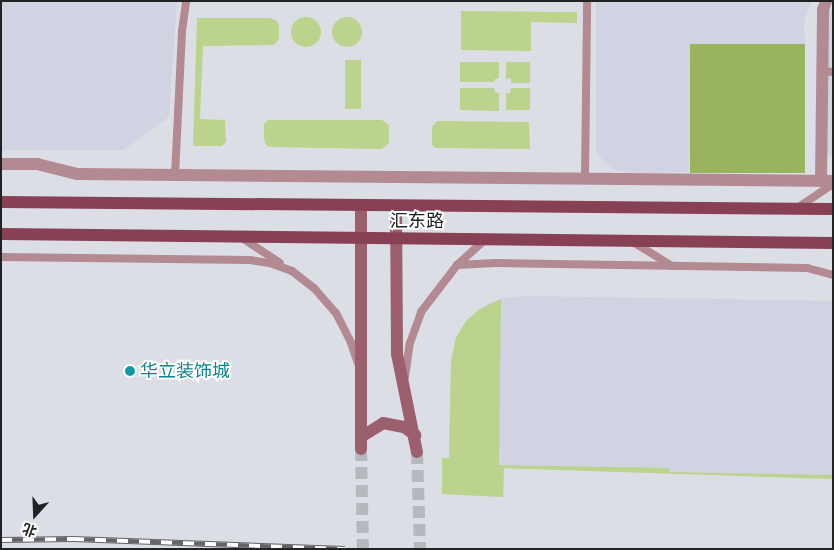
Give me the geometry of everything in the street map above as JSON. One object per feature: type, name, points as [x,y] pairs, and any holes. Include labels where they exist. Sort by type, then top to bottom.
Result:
[{"type":"main road","name":"汇东路","points":[[1,202],[833,209]]},
{"type":"main road","points":[[361,206],[361,443],[383,423],[396,424],[415,435]]},
{"type":"main road","points":[[396,206],[397,354],[417,452]]},
{"type":"main road","name":"汇东路","points":[[1,234],[833,243]]},
{"type":"street","points":[[1,164],[37,164],[77,174],[585,177],[829,182],[827,71],[823,10],[826,1]]},
{"type":"lane","points":[[176,175],[182,31],[186,1]]},
{"type":"lane","points":[[585,177],[587,1]]},
{"type":"lane","points":[[796,209],[829,182]]},
{"type":"lane","points":[[240,237],[292,271],[314,288],[336,313],[351,342],[362,376]]},
{"type":"lane","points":[[403,386],[410,343],[421,312],[457,265],[487,238]]},
{"type":"lane","points":[[629,240],[672,266]]},
{"type":"lane","points":[[1,257],[250,260],[270,263],[292,271]]},
{"type":"lane","points":[[457,265],[495,263],[807,268],[833,275]]},
{"type":"shaded area","points":[[1,1],[177,1],[169,117],[124,150],[1,150]]},
{"type":"shaded area","points":[[596,1],[812,1],[804,21],[805,44],[690,46],[689,172],[626,173],[613,169],[603,161],[596,150]]},
{"type":"shaded area","points":[[833,8],[833,155],[826,155],[825,18]]},
{"type":"shaded area","points":[[510,297],[833,301],[833,479],[504,468],[503,497],[442,494],[442,458],[449,458],[451,361],[456,338],[466,321],[493,301]]},
{"type":"green space","points":[[461,11],[577,12],[577,23],[531,22],[531,51],[461,50]]},
{"type":"green space","points":[[306,17],[317,21],[321,32],[317,43],[306,47],[295,43],[291,32],[295,21]]},
{"type":"green space","points":[[347,17],[358,21],[362,32],[358,43],[347,47],[336,43],[332,32],[336,21]]},
{"type":"green space","points":[[197,18],[269,18],[276,20],[279,25],[279,39],[274,45],[203,46],[200,119],[225,120],[226,142],[222,146],[193,146]]},
{"type":"green space","points":[[690,44],[805,44],[805,173],[690,173]]},
{"type":"green space","points":[[345,60],[361,60],[361,109],[345,109]]},
{"type":"green space","points":[[460,62],[499,62],[499,78],[495,79],[494,82],[460,82]]},
{"type":"green space","points":[[506,62],[530,62],[530,83],[511,83],[511,78],[506,79]]},
{"type":"green space","points":[[460,88],[494,88],[495,92],[499,93],[499,111],[460,110]]},
{"type":"green space","points":[[511,88],[530,88],[530,110],[506,110],[506,93],[510,93]]},
{"type":"green space","points":[[268,120],[382,120],[389,125],[389,143],[382,149],[270,147],[266,145],[264,139],[264,124]]},
{"type":"green space","points":[[437,121],[529,122],[530,149],[435,148],[432,145],[432,127]]},
{"type":"green space","points":[[501,299],[499,465],[669,468],[669,472],[833,475],[833,479],[504,468],[503,497],[442,494],[442,458],[449,458],[451,361],[456,338],[466,321],[480,309]]},
{"type":"tunnel","points":[[361,449],[363,549]]},
{"type":"tunnel","points":[[417,452],[420,549]]},
{"type":"railway","points":[[1,540],[73,539],[345,549]]},
{"type":"place","name":"华立装饰城","points":[[130,371]]}]
